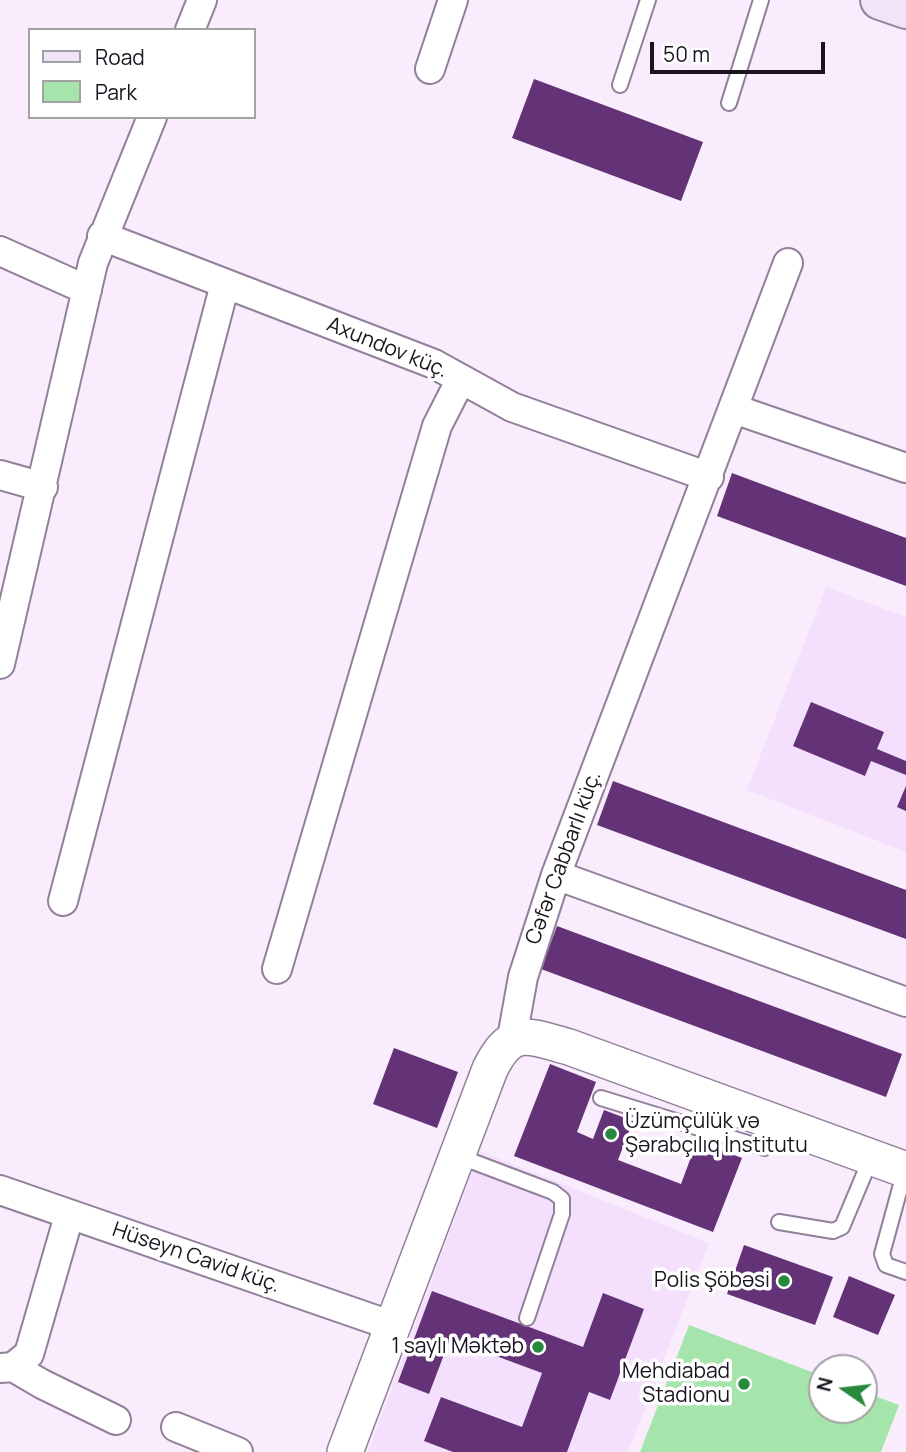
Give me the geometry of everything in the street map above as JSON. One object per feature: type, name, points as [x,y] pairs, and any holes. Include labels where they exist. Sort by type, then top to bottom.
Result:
[{"type":"main road","points":[[880,0],[906,9]]},
{"type":"street","points":[[191,28],[202,0]]},
{"type":"street","points":[[430,69],[453,0]]},
{"type":"street","points":[[0,664],[87,290],[102,236],[151,119]]},
{"type":"street","name":"Axundov küç.","points":[[102,236],[434,364],[512,407],[709,477]]},
{"type":"street","points":[[0,251],[87,290]]},
{"type":"street","name":"Cəfər Cabbarlı küç.","points":[[345,1452],[490,1069],[501,1047],[512,1038],[523,977],[556,874],[709,477],[788,263]]},
{"type":"street","points":[[64,901],[225,284]]},
{"type":"street","points":[[277,969],[436,426],[461,379]]},
{"type":"street","points":[[734,409],[906,468]]},
{"type":"street","points":[[0,474],[43,487]]},
{"type":"street","points":[[556,874],[906,1002]]},
{"type":"street","points":[[512,1038],[529,1037],[569,1047],[906,1170]]},
{"type":"street","name":"Hüseyn Cavid küç.","points":[[0,1190],[393,1326]]},
{"type":"street","points":[[6,1368],[29,1354],[69,1216]]},
{"type":"street","points":[[6,1368],[116,1420]]},
{"type":"street","points":[[176,1427],[238,1452]]},
{"type":"lane","points":[[620,85],[648,0]]},
{"type":"lane","points":[[729,103],[761,0]]},
{"type":"lane","points":[[601,1098],[764,1148],[770,1144],[780,1124]]},
{"type":"lane","points":[[457,1156],[553,1192],[562,1199],[562,1214],[527,1318]]},
{"type":"lane","points":[[779,1222],[833,1231],[842,1227],[871,1158]]},
{"type":"lane","points":[[906,1170],[882,1254],[886,1265],[906,1272]]},
{"type":"shaded area","points":[[826,587],[906,617],[906,852],[747,790]]},
{"type":"shaded area","name":"1 saylı Məktəb","points":[[480,1151],[709,1243],[628,1452],[368,1452]]},
{"type":"green space","name":"Mehdiabad Stadionu","points":[[689,1325],[808,1371],[808,1424],[878,1424],[878,1397],[899,1405],[881,1452],[640,1452]]},
{"type":"building","points":[[534,79],[703,142],[681,201],[512,138]]},
{"type":"building","points":[[732,473],[906,538],[906,586],[717,516]]},
{"type":"building","points":[[811,702],[884,732],[877,749],[906,761],[906,775],[871,761],[865,776],[793,746]]},
{"type":"building","points":[[613,781],[906,890],[906,939],[597,825]]},
{"type":"building","points":[[906,786],[906,811],[897,807]]},
{"type":"building","points":[[557,926],[902,1054],[886,1097],[541,969]]},
{"type":"building","points":[[394,1048],[458,1072],[437,1128],[373,1104]]},
{"type":"building","points":[[550,1064],[596,1082],[577,1132],[593,1139],[604,1110],[633,1121],[618,1160],[681,1184],[697,1141],[742,1158],[713,1232],[514,1156]]},
{"type":"building","points":[[744,1245],[833,1277],[815,1325],[727,1294]]},
{"type":"building","points":[[849,1276],[895,1295],[878,1335],[833,1317]]},
{"type":"building","points":[[432,1291],[583,1347],[603,1293],[644,1309],[610,1400],[589,1392],[567,1452],[453,1452],[424,1441],[441,1397],[522,1427],[542,1373],[450,1339],[429,1394],[398,1382]]},
{"type":"place","name":"Üzümçülük və Şərabçılıq İnstitutu","points":[[611,1134]]},
{"type":"place","name":"Polis Şöbəsi","points":[[784,1281]]},
{"type":"place","name":"1 saylı Məktəb","points":[[538,1347]]},
{"type":"place","name":"Mehdiabad Stadionu","points":[[744,1384]]}]
